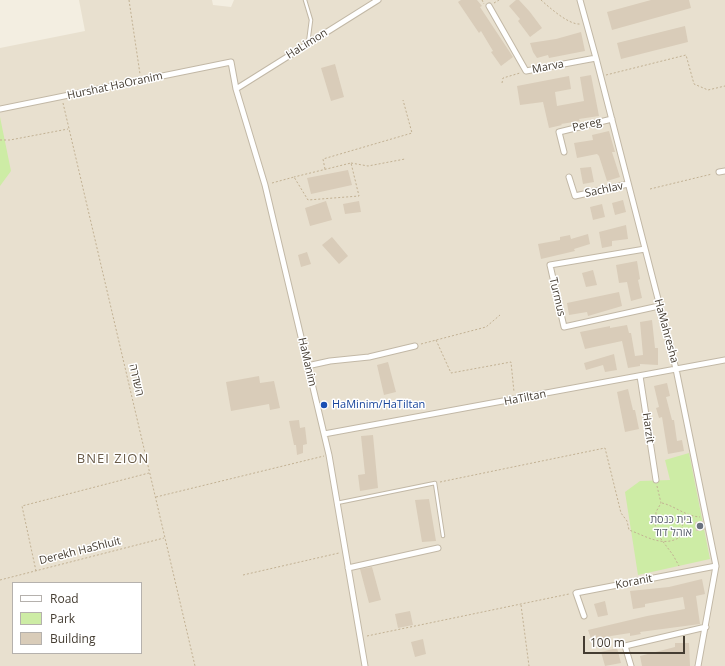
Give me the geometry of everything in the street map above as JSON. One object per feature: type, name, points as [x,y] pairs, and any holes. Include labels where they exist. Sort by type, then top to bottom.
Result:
[{"type":"street","name":"HaLimon","points":[[236,89],[378,0]]},
{"type":"street","name":"HaMahresha","points":[[580,0],[676,370],[716,566],[698,666]]},
{"type":"street","name":"Marva","points":[[489,6],[526,71],[596,58]]},
{"type":"street","name":"Hurshat HaOranim","points":[[0,110],[230,62]]},
{"type":"street","name":"HaManim","points":[[230,62],[236,89],[265,185],[324,434],[365,666]]},
{"type":"street","name":"Pereg","points":[[564,152],[559,132],[612,119]]},
{"type":"street","points":[[719,172],[725,171]]},
{"type":"street","name":"Sachlav","points":[[569,177],[575,196],[628,184]]},
{"type":"street","name":"Turmus","points":[[645,249],[550,266],[564,327],[659,306]]},
{"type":"street","points":[[307,366],[330,361],[369,357],[415,346]]},
{"type":"street","name":"HaTiltan","points":[[324,434],[725,360]]},
{"type":"street","name":"Harzit","points":[[640,376],[656,480]]},
{"type":"street","points":[[348,568],[438,548]]},
{"type":"street","name":"Koranit","points":[[576,593],[716,566]]},
{"type":"street","points":[[576,593],[584,616]]},
{"type":"street","points":[[631,666],[625,646],[706,627]]},
{"type":"lane","points":[[305,0],[311,20],[308,44]]},
{"type":"lane","points":[[337,503],[435,483],[443,536]]},
{"type":"path","points":[[130,0],[141,80]]},
{"type":"path","points":[[541,0],[552,10],[574,24],[586,23]]},
{"type":"path","points":[[601,77],[686,55],[694,84],[708,90],[725,86]]},
{"type":"path","points":[[502,83],[502,78],[526,71]]},
{"type":"path","name":"השדרה","points":[[61,97],[195,666]]},
{"type":"path","points":[[325,169],[323,159],[412,133],[403,100]]},
{"type":"path","points":[[0,140],[10,140],[69,129]]},
{"type":"path","points":[[265,185],[351,163],[368,166],[405,159]]},
{"type":"path","points":[[294,177],[308,200],[359,196],[351,163]]},
{"type":"path","points":[[650,189],[719,172]]},
{"type":"path","points":[[415,346],[486,327],[500,315]]},
{"type":"path","points":[[436,340],[451,373],[511,362],[515,399]]},
{"type":"path","points":[[435,483],[605,448],[621,513],[627,521],[629,530],[662,543],[675,540],[680,537],[683,523],[692,517]]},
{"type":"path","points":[[155,497],[328,455]]},
{"type":"path","points":[[36,571],[22,506],[150,473]]},
{"type":"path","points":[[656,480],[661,503],[656,512],[655,531],[662,543],[673,554],[682,572]]},
{"type":"path","points":[[661,503],[670,505],[675,510],[692,517],[705,517]]},
{"type":"path","name":"Derekh HaShluit","points":[[0,580],[165,538]]},
{"type":"path","points":[[243,575],[345,551]]},
{"type":"path","points":[[360,637],[576,593]]},
{"type":"path","points":[[521,604],[529,666]]},
{"type":"shaded area","points":[[79,0],[212,0],[213,5],[231,7],[234,0],[725,0],[725,666],[0,666],[0,48],[85,31]]},
{"type":"green space","points":[[0,117],[11,171],[0,186]]},
{"type":"green space","points":[[689,453],[710,559],[638,575],[625,492],[640,481],[670,480],[665,460]]},
{"type":"building","points":[[461,0],[477,0],[482,6],[480,7],[513,57],[501,66],[491,52],[493,51],[481,31],[479,33],[458,2]]},
{"type":"building","points":[[516,0],[519,0],[542,28],[530,37],[518,21],[520,19],[509,6]]},
{"type":"building","points":[[651,0],[689,0],[691,8],[612,30],[607,12]]},
{"type":"building","points":[[685,26],[688,42],[621,59],[617,43]]},
{"type":"building","points":[[581,32],[585,51],[549,58],[548,55],[537,58],[530,43],[556,39]]},
{"type":"building","points":[[335,64],[344,97],[331,101],[321,68]]},
{"type":"building","points":[[591,75],[599,116],[579,119],[580,121],[561,124],[562,125],[549,128],[543,102],[520,105],[517,86],[569,76],[571,89],[555,92],[557,106],[584,101],[580,77]]},
{"type":"building","points":[[609,131],[615,152],[612,152],[620,177],[607,181],[599,156],[597,154],[577,158],[574,143],[593,140],[592,135]]},
{"type":"building","points":[[591,167],[594,182],[583,184],[580,168]]},
{"type":"building","points":[[348,170],[352,185],[311,194],[307,178]]},
{"type":"building","points":[[623,200],[626,212],[615,215],[612,203]]},
{"type":"building","points":[[326,201],[332,220],[310,226],[305,208]]},
{"type":"building","points":[[359,201],[361,212],[345,214],[343,204]]},
{"type":"building","points":[[602,204],[605,217],[593,220],[590,207]]},
{"type":"building","points":[[626,225],[628,239],[612,241],[612,246],[602,248],[599,232]]},
{"type":"building","points":[[588,234],[590,244],[574,249],[575,251],[541,259],[538,244],[560,240],[560,237],[570,235],[571,239]]},
{"type":"building","points":[[332,237],[348,256],[339,264],[322,245]]},
{"type":"building","points":[[307,252],[311,264],[301,267],[298,255]]},
{"type":"building","points":[[637,261],[640,279],[638,280],[642,298],[631,301],[627,282],[619,283],[616,265]]},
{"type":"building","points":[[593,270],[597,285],[586,287],[582,273]]},
{"type":"building","points":[[619,292],[622,306],[588,316],[587,312],[569,315],[567,303]]},
{"type":"building","points":[[652,320],[655,348],[658,348],[658,365],[640,364],[640,366],[628,368],[622,341],[585,349],[580,332],[610,326],[610,328],[627,325],[629,333],[631,333],[635,356],[643,355],[640,322]]},
{"type":"building","points":[[614,354],[617,370],[605,372],[603,365],[586,370],[584,363]]},
{"type":"building","points":[[388,362],[396,392],[384,395],[377,365]]},
{"type":"building","points":[[259,376],[260,383],[274,381],[280,408],[270,410],[269,404],[231,411],[226,382]]},
{"type":"building","points":[[667,383],[670,396],[666,397],[672,420],[674,420],[677,441],[682,440],[684,451],[668,454],[662,417],[659,418],[656,408],[659,407],[654,386]]},
{"type":"building","points":[[628,389],[639,429],[625,432],[617,392]]},
{"type":"building","points":[[299,420],[300,428],[305,427],[307,444],[303,445],[303,453],[297,455],[296,445],[294,445],[289,421]]},
{"type":"building","points":[[373,435],[378,488],[360,491],[358,475],[365,474],[361,436]]},
{"type":"building","points":[[429,499],[436,541],[422,542],[415,500]]},
{"type":"building","name":"בית כנסת אוהל דוד","points":[[703,521],[705,530],[696,531],[695,522]]},
{"type":"building","points":[[372,567],[381,600],[369,603],[360,569]]},
{"type":"building","points":[[702,579],[705,594],[696,596],[700,624],[640,632],[641,634],[630,636],[630,633],[611,636],[592,642],[588,630],[685,609],[683,597],[645,604],[645,607],[633,609],[630,591],[669,587]]},
{"type":"building","points":[[605,601],[608,615],[598,617],[594,604]]},
{"type":"building","points":[[410,611],[413,625],[398,628],[395,614]]},
{"type":"building","points":[[423,639],[426,654],[415,657],[411,642]]},
{"type":"building","points":[[675,643],[689,643],[690,666],[642,666],[640,656],[675,647]]},
{"type":"building","points":[[617,648],[621,663],[605,666],[601,652]]},
{"type":"place","name":"HaMinim/HaTiltan","points":[[324,405]]},
{"type":"place","name":"בית כנסת אוהל דוד","points":[[700,526]]},
{"type":"district","name":"BNEI ZION","points":[[113,459]]}]
